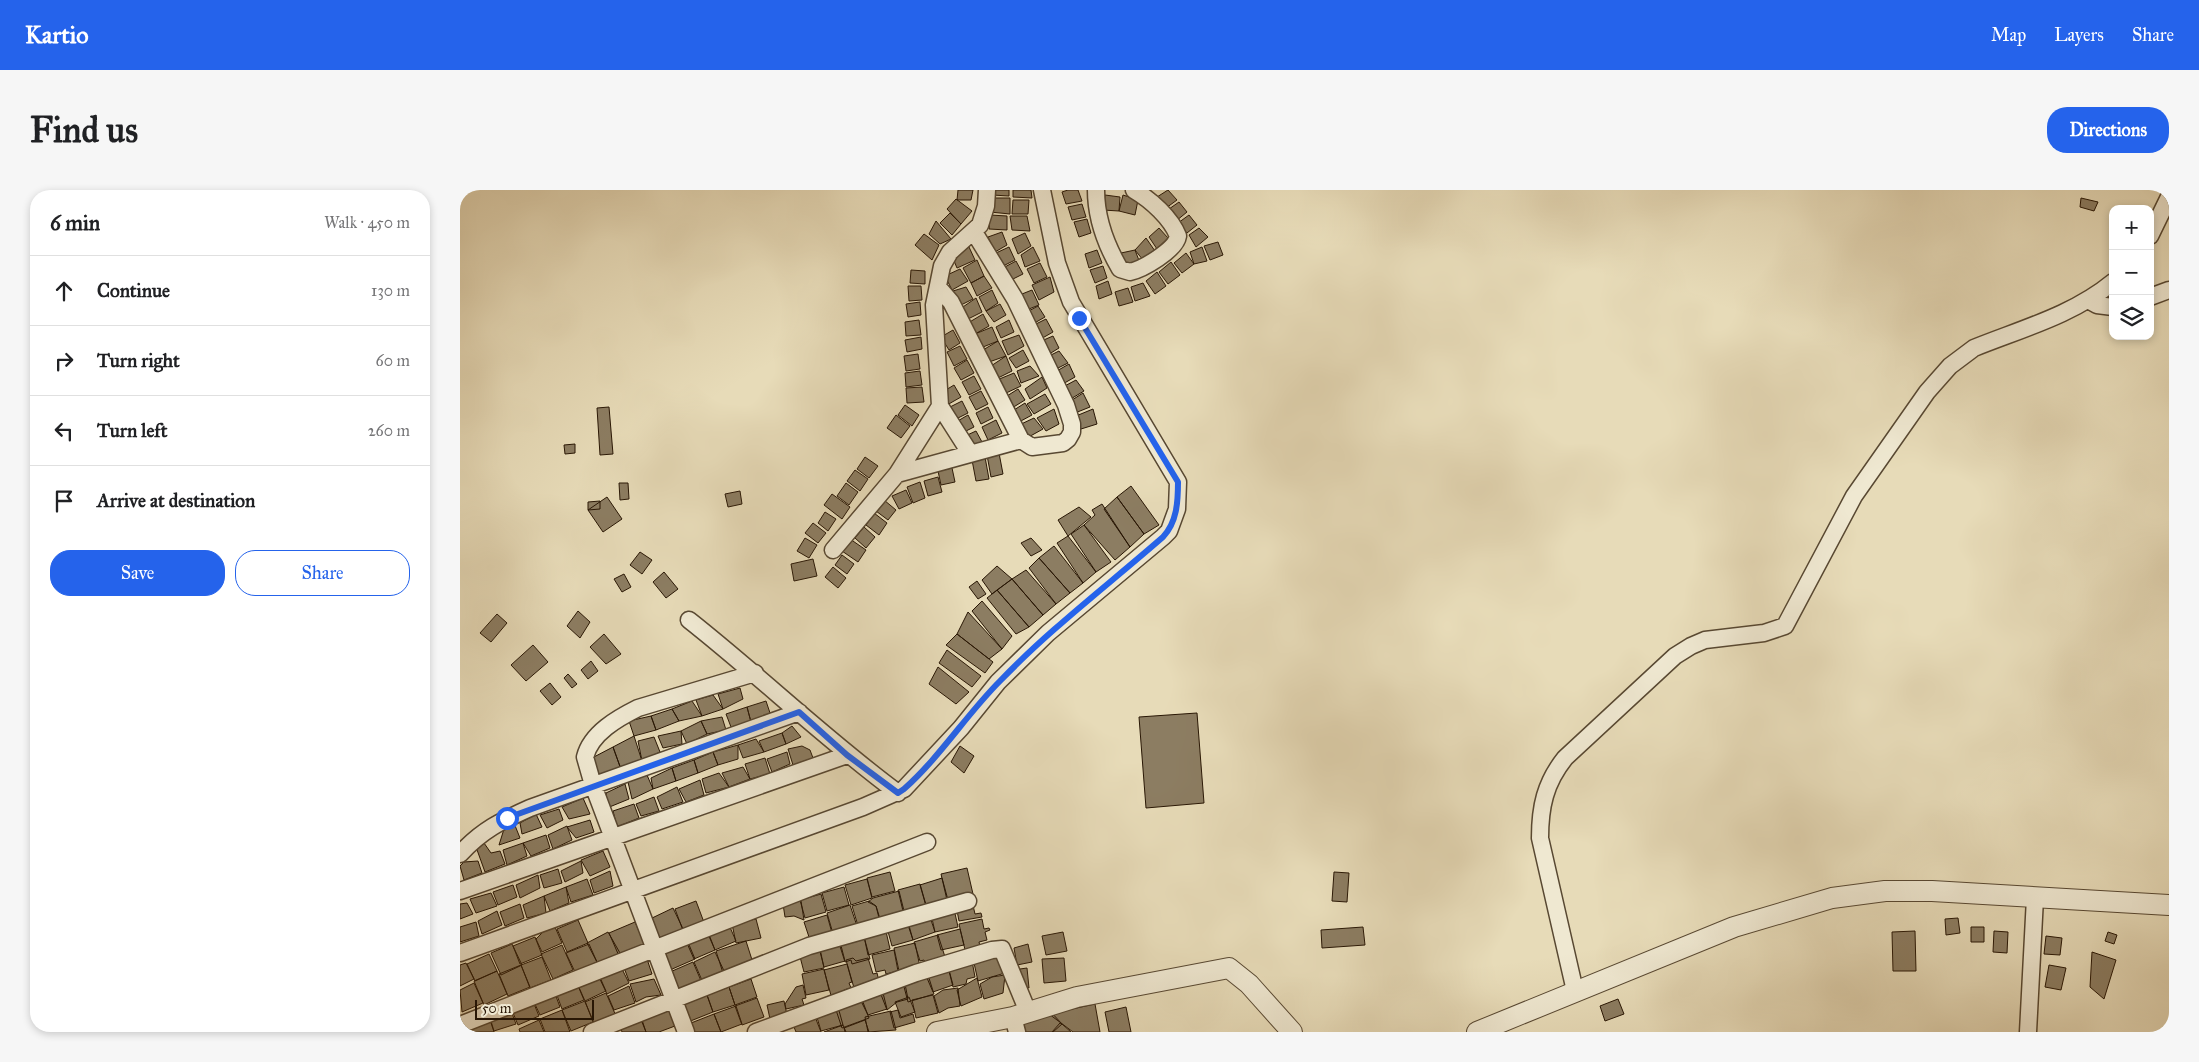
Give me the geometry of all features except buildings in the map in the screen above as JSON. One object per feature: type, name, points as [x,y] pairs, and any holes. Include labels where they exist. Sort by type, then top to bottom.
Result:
[{"type":"street","points":[[970,453],[940,406],[934,305],[945,259],[974,232],[983,218],[986,190]]},
{"type":"street","points":[[460,953],[898,793],[918,776],[998,682],[1048,633],[1169,531],[1177,509],[1178,482],[1071,302],[1057,263],[1042,190]]},
{"type":"street","points":[[1096,190],[1098,213],[1107,242],[1120,269],[1130,272],[1153,261],[1173,247],[1178,236],[1175,228],[1146,196],[1134,190]]},
{"type":"street","points":[[2154,228],[2169,197]]},
{"type":"street","points":[[938,287],[951,302],[1021,440],[1032,447],[1063,443],[1068,439],[1072,432],[1072,424],[1066,405],[1015,299],[974,232]]},
{"type":"street","points":[[1575,991],[1540,838],[1540,816],[1544,794],[1554,771],[1565,758],[1636,690],[1683,651],[1705,640],[1764,633],[1785,626],[1854,496],[1926,392],[1950,366],[1974,348],[2043,322],[2088,300],[2109,285]]},
{"type":"street","points":[[2153,295],[2169,290]]},
{"type":"street","points":[[2088,300],[2097,306],[2109,308]]},
{"type":"street","points":[[833,550],[897,474],[940,406]]},
{"type":"street","points":[[897,474],[1021,440]]},
{"type":"street","points":[[689,620],[755,673],[847,755],[898,793]]},
{"type":"street","points":[[686,1032],[593,785],[586,764],[587,750],[614,721],[638,708],[755,673]]},
{"type":"street","points":[[460,854],[478,835],[491,826],[530,808],[799,712]]},
{"type":"street","points":[[460,891],[847,755]]},
{"type":"street","points":[[460,1025],[927,842]]},
{"type":"street","points":[[1477,1032],[1734,927],[1832,898],[1885,892],[1932,891],[2169,905]]},
{"type":"street","points":[[2028,1032],[2035,898]]},
{"type":"street","points":[[592,1032],[809,946],[968,901]]},
{"type":"street","points":[[756,1032],[916,973],[992,950],[1002,949],[1019,1020]]},
{"type":"street","points":[[937,1032],[1019,1020],[1077,997],[1229,968],[1249,984],[1292,1032]]},
{"type":"route","points":[[507,818],[530,808],[799,712],[847,755],[898,793],[904,789],[961,728],[998,682],[1048,633],[1163,537],[1169,531],[1174,521],[1177,509],[1178,482],[1079,318]]}]
